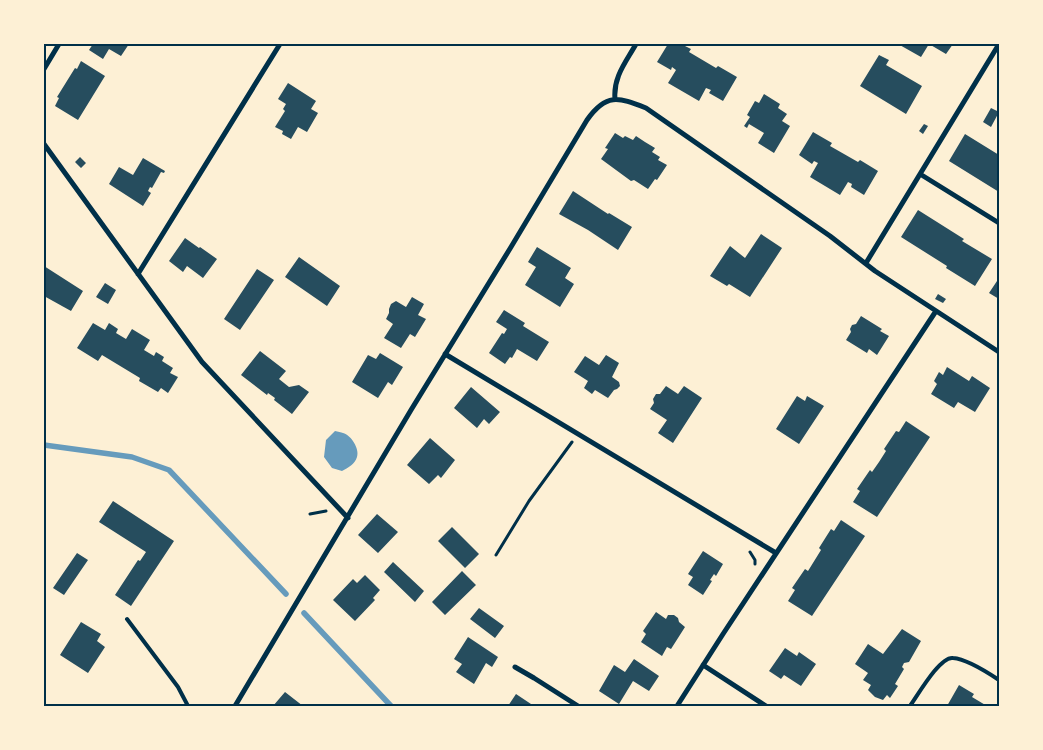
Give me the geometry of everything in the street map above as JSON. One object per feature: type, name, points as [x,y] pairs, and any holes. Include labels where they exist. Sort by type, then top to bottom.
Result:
[{"type":"street","points":[[44,68],[59,44]]},
{"type":"street","points":[[138,274],[280,44]]},
{"type":"street","points":[[615,99],[614,90],[617,77],[636,44]]},
{"type":"street","points":[[866,263],[999,44]]},
{"type":"street","points":[[235,706],[587,120],[600,105],[609,100],[615,99],[629,102],[646,108],[866,263],[999,352]]},
{"type":"street","points":[[44,144],[202,362],[348,518]]},
{"type":"street","points":[[920,174],[999,223]]},
{"type":"street","points":[[677,706],[936,311]]},
{"type":"street","points":[[445,354],[776,553]]},
{"type":"street","points":[[703,665],[766,706]]},
{"type":"street","points":[[514,667],[578,706]]},
{"type":"lane","points":[[126,619],[178,687],[188,706]]},
{"type":"lane","points":[[910,706],[940,664],[948,658],[954,658],[976,666],[999,680]]},
{"type":"path","points":[[496,555],[529,501],[578,434]]},
{"type":"water","points":[[335,431],[349,436],[358,454],[355,462],[342,471],[332,468],[324,457],[326,440]]},
{"type":"building","points":[[93,44],[129,44],[121,56],[109,49],[103,59],[89,50]]},
{"type":"building","points":[[668,44],[681,44],[691,49],[689,52],[716,68],[718,66],[737,77],[723,101],[709,93],[711,90],[706,88],[699,101],[668,83],[676,70],[672,67],[671,70],[657,62]]},
{"type":"building","points":[[898,44],[929,44],[921,57]]},
{"type":"building","points":[[929,44],[953,44],[946,54]]},
{"type":"building","points":[[879,55],[889,60],[886,65],[922,86],[906,114],[860,86]]},
{"type":"building","points":[[81,61],[105,76],[78,120],[55,106],[59,98],[57,97]]},
{"type":"building","points":[[288,83],[316,101],[311,109],[318,113],[307,132],[298,127],[291,139],[282,134],[283,131],[275,127],[285,111],[283,109],[286,104],[278,99]]},
{"type":"building","points":[[764,94],[780,104],[778,108],[787,114],[782,121],[790,126],[774,153],[758,143],[764,133],[749,124],[747,128],[744,126],[750,117],[747,115],[755,101],[759,103]]},
{"type":"building","points":[[991,108],[999,112],[991,127],[983,122]]},
{"type":"building","points":[[924,124],[928,126],[923,134],[919,131]]},
{"type":"building","points":[[813,132],[832,143],[830,146],[878,171],[864,195],[851,187],[852,184],[848,182],[840,195],[810,177],[818,163],[814,161],[812,164],[799,155]]},
{"type":"building","points":[[615,133],[623,138],[625,136],[633,140],[636,136],[655,148],[652,152],[660,157],[658,160],[667,165],[648,189],[634,180],[631,181],[601,159],[608,149],[605,148]]},
{"type":"building","points":[[965,134],[999,155],[999,192],[949,161]]},
{"type":"building","points":[[80,157],[86,163],[81,168],[75,162]]},
{"type":"building","points":[[143,158],[165,171],[164,173],[161,172],[152,188],[150,187],[148,191],[151,193],[143,206],[109,184],[119,167],[133,175]]},
{"type":"building","points":[[573,191],[632,227],[618,250],[559,214]]},
{"type":"building","points":[[918,210],[964,239],[962,241],[992,259],[975,286],[901,237]]},
{"type":"building","points":[[761,234],[782,248],[750,297],[729,284],[727,286],[710,276],[730,246],[745,258]]},
{"type":"building","points":[[185,238],[217,259],[203,278],[187,266],[183,272],[169,261]]},
{"type":"building","points":[[537,247],[571,268],[565,278],[574,284],[560,307],[525,285],[536,267],[528,262]]},
{"type":"building","points":[[299,257],[340,286],[327,306],[285,277]]},
{"type":"building","points":[[44,266],[83,291],[71,311],[44,296]]},
{"type":"building","points":[[257,269],[274,280],[240,330],[224,319]]},
{"type":"building","points":[[999,278],[999,299],[989,293]]},
{"type":"building","points":[[105,283],[116,290],[108,304],[96,297]]},
{"type":"building","points":[[938,294],[946,299],[943,303],[935,299]]},
{"type":"building","points":[[412,297],[424,304],[418,315],[426,319],[415,337],[410,334],[401,348],[384,338],[393,324],[386,319],[391,304],[396,301],[406,307]]},
{"type":"building","points":[[504,310],[525,323],[523,326],[549,342],[537,361],[517,349],[512,358],[510,357],[505,364],[489,353],[502,333],[504,334],[507,329],[496,322]]},
{"type":"building","points":[[861,316],[882,329],[880,331],[889,336],[877,355],[869,349],[867,353],[846,340],[851,332],[852,325],[856,324]]},
{"type":"building","points":[[93,323],[105,330],[109,323],[118,329],[116,333],[126,339],[132,329],[150,340],[144,350],[154,356],[156,352],[164,357],[162,361],[173,368],[170,373],[178,377],[168,393],[161,388],[158,392],[139,381],[140,378],[102,355],[98,361],[77,348]]},
{"type":"building","points":[[260,351],[286,371],[279,379],[289,387],[299,385],[309,392],[292,414],[274,400],[275,398],[268,393],[267,395],[241,375]]},
{"type":"building","points":[[380,353],[403,367],[392,385],[388,382],[378,398],[352,382],[368,355],[376,359]]},
{"type":"building","points":[[606,355],[619,363],[612,377],[619,382],[620,386],[608,398],[595,390],[592,394],[584,388],[588,381],[574,372],[585,356],[599,365]]},
{"type":"building","points":[[947,367],[969,381],[972,376],[990,388],[975,412],[958,402],[954,408],[931,394],[937,384],[934,381],[939,372],[943,375]]},
{"type":"building","points":[[666,386],[678,394],[684,386],[702,398],[673,443],[658,433],[667,420],[650,409],[656,394],[660,394]]},
{"type":"building","points":[[471,387],[500,412],[489,424],[484,419],[477,428],[454,408]]},
{"type":"building","points":[[797,396],[805,401],[807,396],[824,406],[799,444],[776,429]]},
{"type":"building","points":[[906,421],[930,437],[877,517],[853,502],[860,491],[857,489],[870,470],[872,472],[879,462],[886,451],[884,449],[896,431],[899,432]]},
{"type":"building","points":[[430,438],[455,460],[441,478],[438,475],[429,484],[407,465]]},
{"type":"building","points":[[113,501],[174,541],[131,606],[115,595],[138,560],[140,561],[146,552],[99,522]]},
{"type":"building","points":[[377,514],[398,532],[378,553],[358,535]]},
{"type":"building","points":[[841,520],[865,536],[812,616],[788,601],[795,590],[792,588],[805,569],[808,571],[831,529],[834,531]]},
{"type":"building","points":[[452,527],[479,554],[465,568],[438,541]]},
{"type":"building","points":[[703,551],[723,564],[716,576],[714,574],[710,580],[712,581],[703,595],[688,585],[693,577],[688,574]]},
{"type":"building","points":[[77,553],[88,560],[64,595],[53,588]]},
{"type":"building","points":[[393,562],[424,591],[415,602],[384,572]]},
{"type":"building","points":[[462,571],[476,585],[445,615],[432,602]]},
{"type":"building","points":[[365,575],[380,590],[373,598],[375,600],[355,621],[333,600],[353,579],[357,583]]},
{"type":"building","points":[[479,608],[504,626],[495,638],[470,619]]},
{"type":"building","points":[[656,612],[666,619],[668,615],[674,615],[685,627],[671,649],[667,647],[662,656],[641,642],[646,634],[643,631]]},
{"type":"building","points":[[81,622],[101,634],[97,641],[105,647],[88,673],[60,655]]},
{"type":"building","points":[[902,629],[921,641],[909,662],[904,663],[902,667],[904,669],[895,684],[898,686],[890,698],[887,695],[883,700],[875,697],[868,690],[871,685],[863,680],[868,673],[855,664],[868,644],[883,654]]},
{"type":"building","points":[[468,637],[498,657],[492,667],[486,663],[474,684],[456,672],[462,664],[454,659]]},
{"type":"building","points":[[785,648],[797,656],[799,652],[816,664],[801,686],[784,675],[781,679],[769,671]]},
{"type":"building","points":[[634,659],[659,676],[649,691],[633,681],[619,704],[599,691],[614,665],[625,672]]},
{"type":"building","points":[[959,685],[974,694],[972,697],[987,706],[947,706]]},
{"type":"building","points":[[285,692],[303,706],[273,706]]},
{"type":"building","points":[[516,694],[534,706],[508,706]]},
{"type":"waterway","points":[[44,445],[132,457],[169,470],[286,594]]},
{"type":"waterway","points":[[304,613],[391,706]]}]
